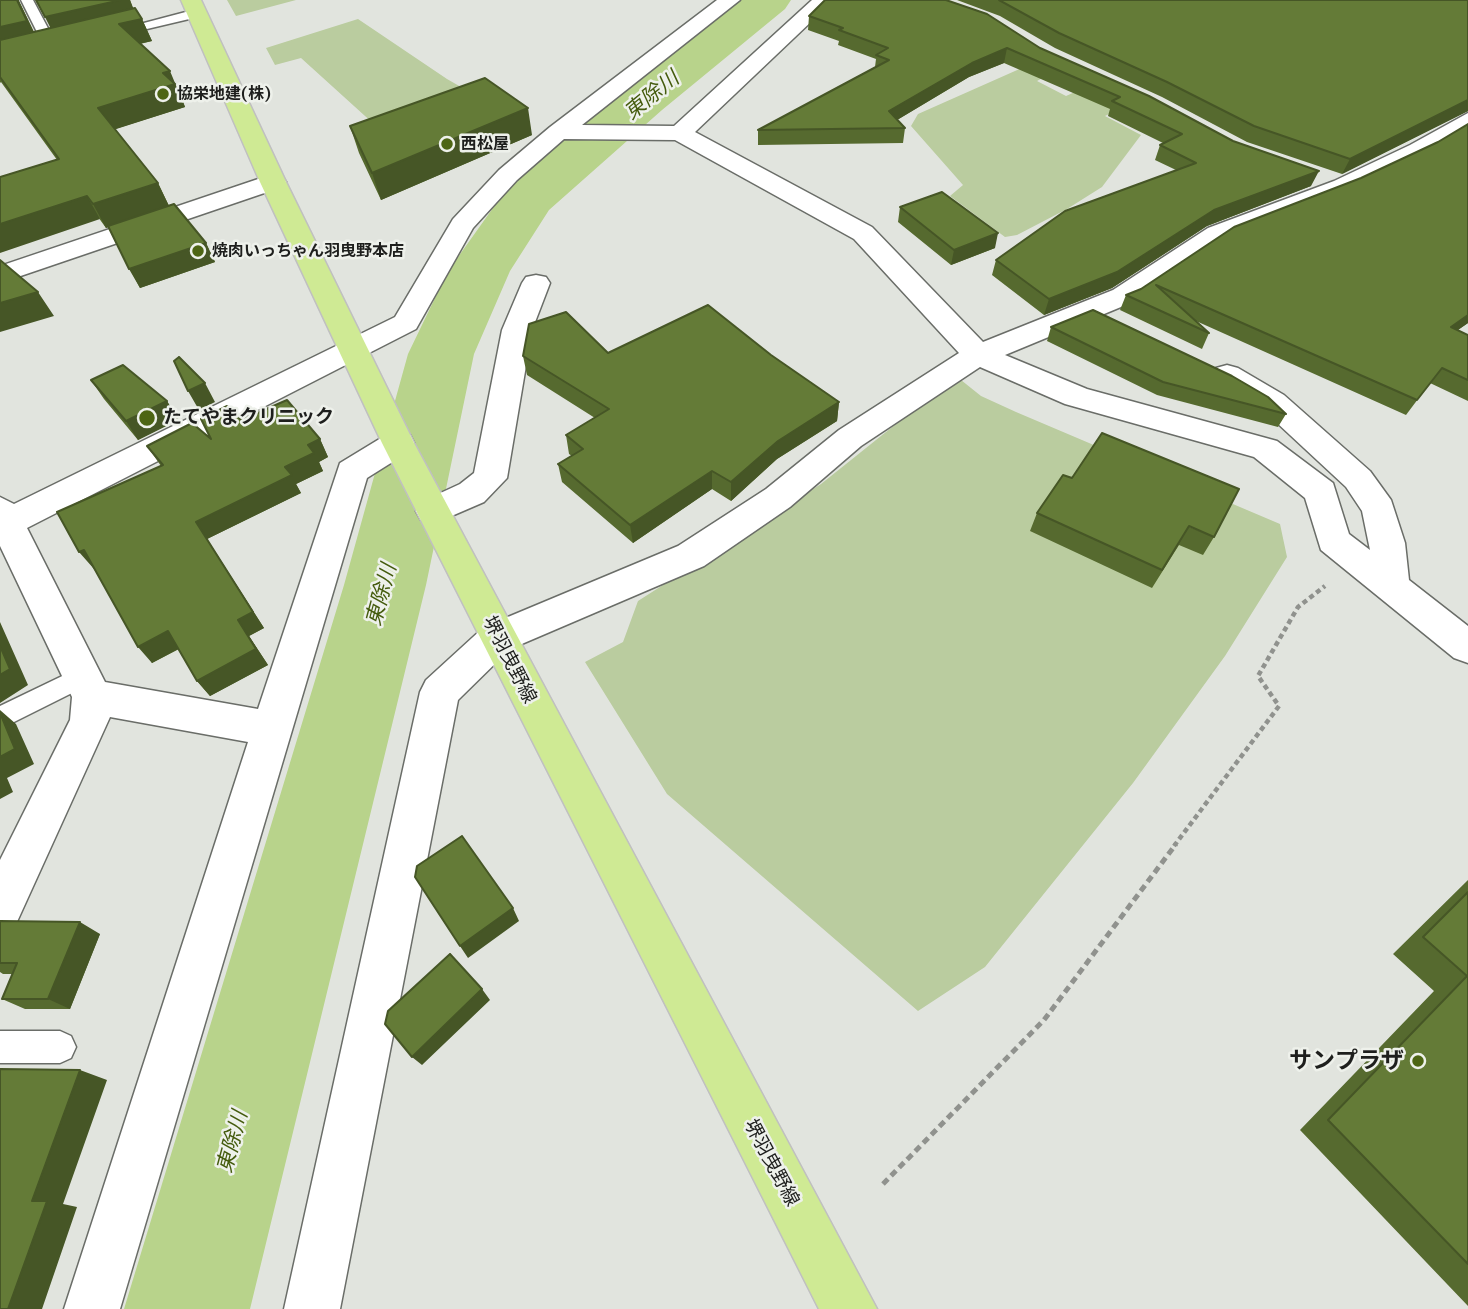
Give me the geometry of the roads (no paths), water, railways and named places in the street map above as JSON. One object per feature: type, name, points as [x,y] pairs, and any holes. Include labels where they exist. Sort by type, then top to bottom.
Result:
[{"type":"main road","name":"堺羽曳野線","points":[[194,6],[273,182],[398,443],[497,638],[849,1309]]},
{"type":"street","points":[[0,908],[90,720],[87,687],[6,530],[406,323],[462,225],[508,175],[558,132],[730,0]]},
{"type":"street","points":[[680,134],[824,0]]},
{"type":"street","points":[[312,1309],[440,692],[497,638],[691,556],[778,498],[850,438],[978,355],[1123,296],[1217,234],[1343,186],[1419,150],[1468,120]]},
{"type":"street","points":[[558,132],[680,134],[863,233],[978,355],[1076,397],[1265,449],[1321,492],[1333,541],[1468,647]]},
{"type":"street","points":[[1304,174],[1343,186]]},
{"type":"street","points":[[0,275],[273,182]]},
{"type":"street","points":[[433,511],[472,494],[490,478],[517,330],[536,283]]},
{"type":"street","points":[[1089,310],[1126,328]]},
{"type":"street","points":[[1202,363],[1273,402],[1358,479],[1379,509],[1387,543],[1391,587]]},
{"type":"street","points":[[92,1309],[352,471],[398,443]]},
{"type":"street","points":[[87,687],[274,729]]},
{"type":"lane","points":[[27,0],[51,47]]},
{"type":"lane","points":[[104,35],[194,6]]},
{"type":"lane","points":[[0,718],[87,687]]},
{"type":"lane","points":[[0,1047],[60,1047]]},
{"type":"waterway","name":"東除川","points":[[187,1309],[385,585],[441,354],[479,271],[528,199],[644,99],[769,0]]},
{"type":"place","name":"協栄地建(株)","points":[[163,94]]},
{"type":"place","name":"西松屋","points":[[447,144]]},
{"type":"place","name":"焼肉いっちゃん羽曳野本店","points":[[198,251]]},
{"type":"place","name":"たてやまクリニック","points":[[147,418]]},
{"type":"place","name":"サンプラザ","points":[[1418,1061]]}]
